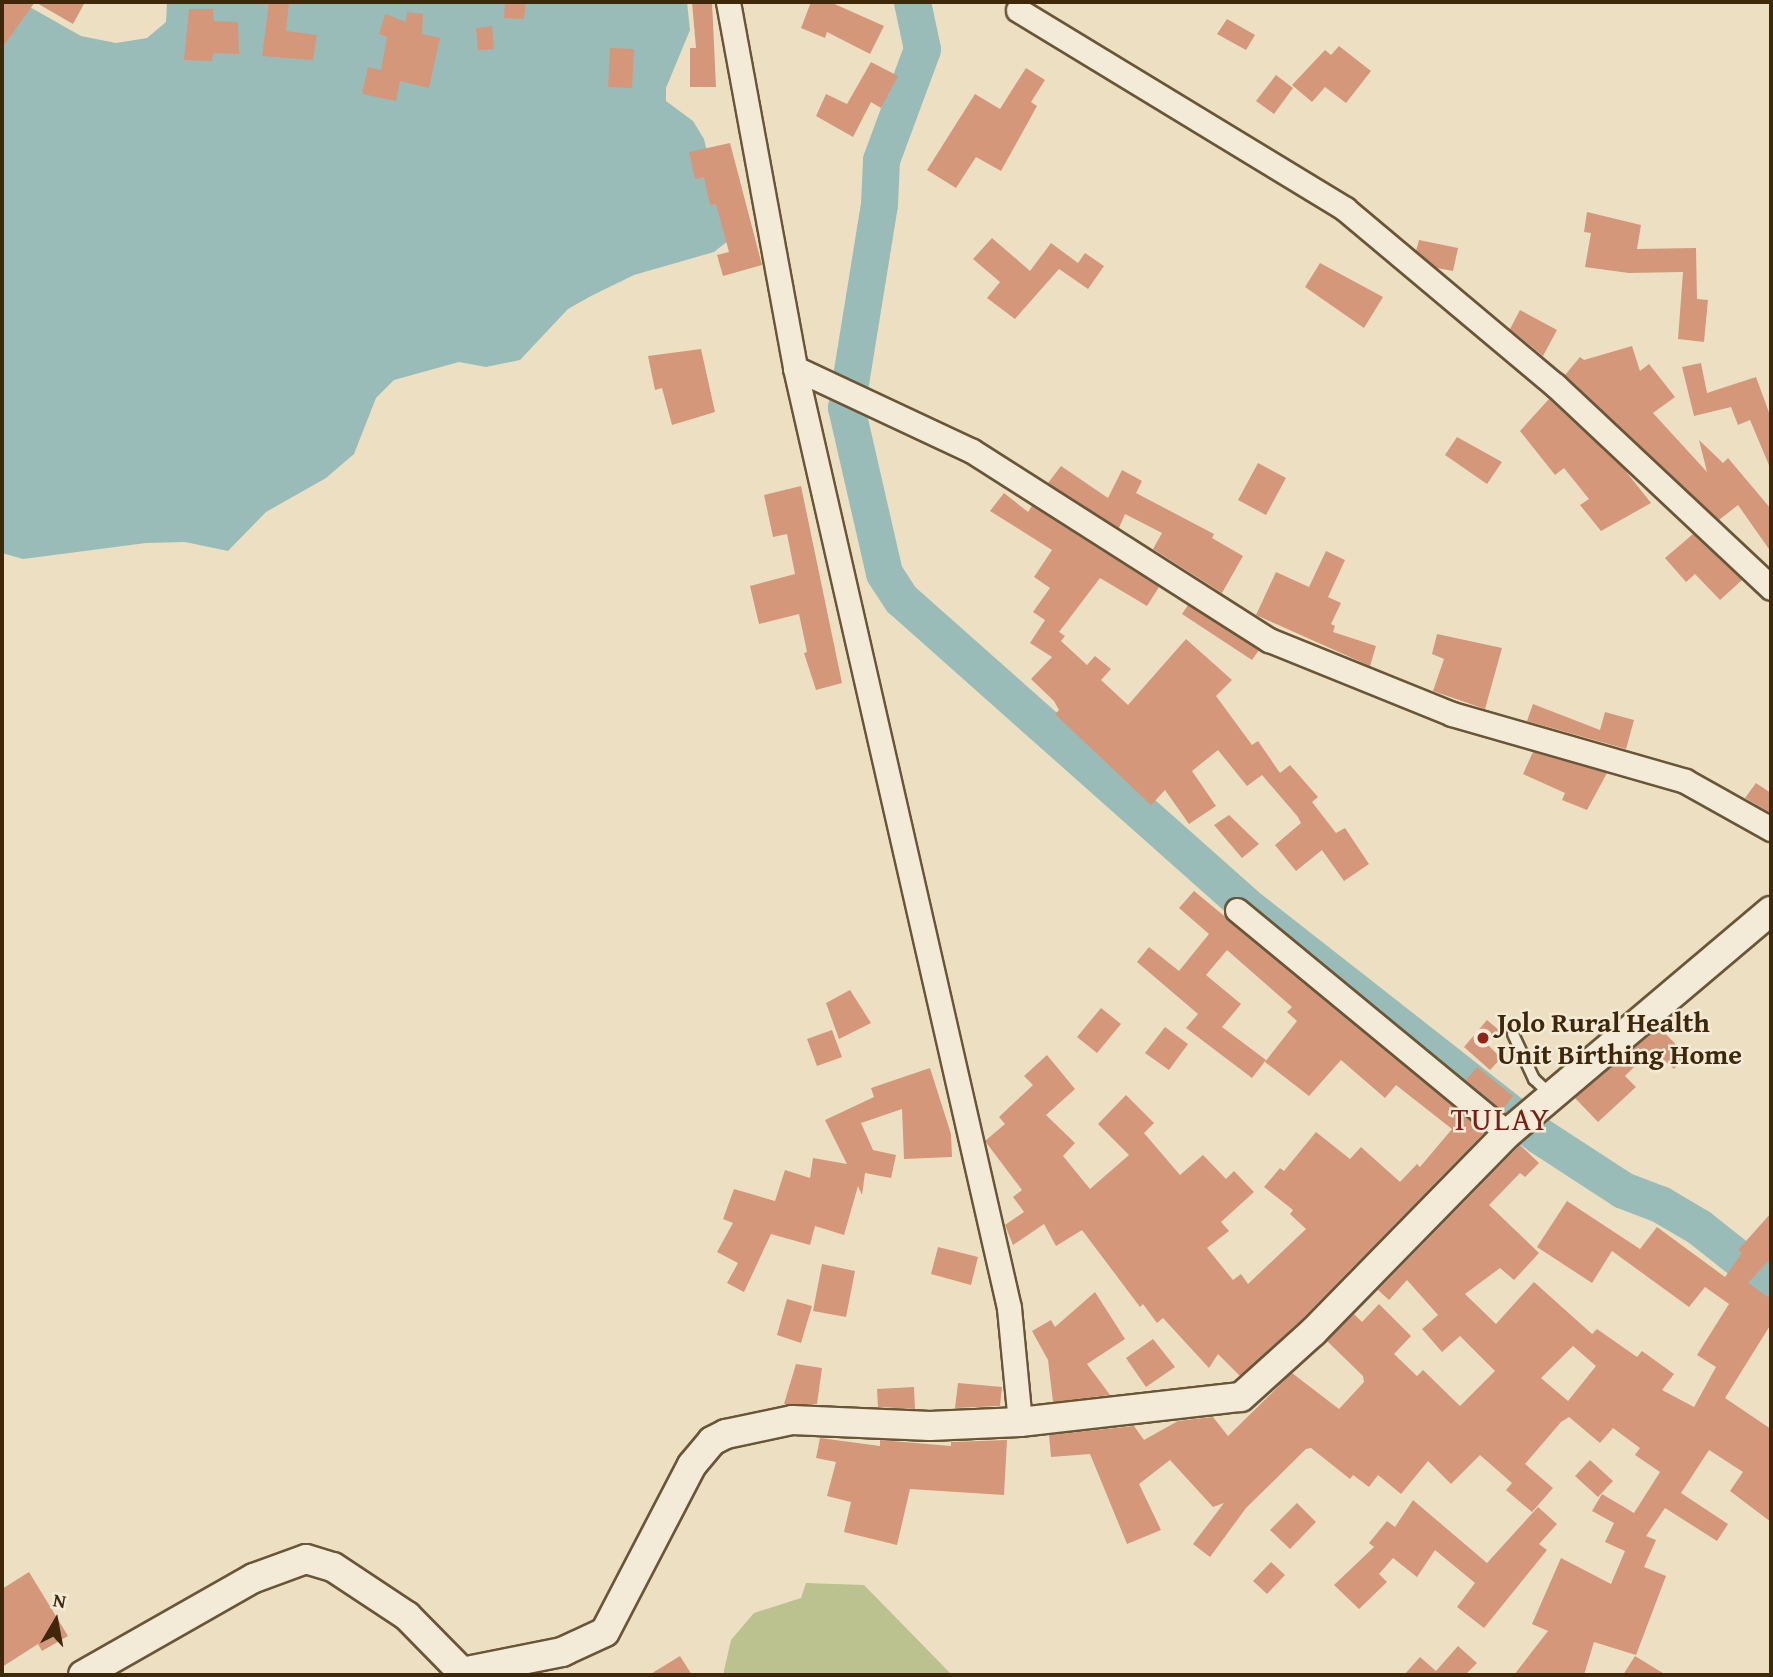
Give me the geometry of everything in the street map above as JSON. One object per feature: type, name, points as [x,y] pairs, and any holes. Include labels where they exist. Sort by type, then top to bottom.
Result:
[{"type":"street","points":[[728,2],[795,368],[1009,1308],[1020,1422]]},
{"type":"street","points":[[1018,10],[1345,209],[1555,385],[1771,588]]},
{"type":"street","points":[[795,368],[873,401],[1003,469],[1098,535],[1269,640],[1452,714],[1685,782],[1771,829]]},
{"type":"street","points":[[1237,910],[1518,1125]]},
{"type":"street","points":[[83,1675],[254,1578],[306,1559],[333,1567],[407,1616],[463,1674],[562,1652],[605,1632],[692,1465],[712,1441],[726,1434],[792,1420],[929,1426],[1020,1422],[1123,1408],[1229,1401],[1253,1390],[1518,1125],[1771,911]]},
{"type":"lane","points":[[1513,1034],[1534,1079],[1552,1096]]},
{"type":"green space","points":[[806,1583],[864,1585],[952,1675],[723,1675],[731,1640],[754,1613],[801,1598]]},
{"type":"water","points":[[2,2],[21,2],[81,36],[116,43],[147,38],[166,22],[167,2],[687,2],[690,30],[666,88],[666,101],[693,121],[704,139],[728,241],[714,252],[634,275],[568,309],[520,360],[486,367],[459,362],[394,380],[376,398],[354,454],[326,478],[266,512],[228,551],[185,542],[146,543],[23,559],[2,553]]},
{"type":"building","points":[[2,2],[35,2],[2,48]]},
{"type":"building","points":[[35,2],[85,2],[73,24]]},
{"type":"building","points":[[269,2],[289,2],[286,31],[317,35],[313,60],[262,56]]},
{"type":"building","points":[[505,2],[526,2],[524,19],[504,18]]},
{"type":"building","points":[[692,2],[712,2],[716,87],[690,87],[690,48],[696,48]]},
{"type":"building","points":[[811,2],[830,2],[884,26],[870,54],[827,32],[825,38],[801,28]]},
{"type":"building","points":[[189,9],[213,9],[214,21],[238,22],[239,54],[213,53],[212,61],[184,60]]},
{"type":"building","points":[[407,12],[423,14],[422,34],[440,38],[429,88],[400,81],[396,101],[362,94],[368,67],[381,70],[387,37],[379,34],[385,14],[406,22]]},
{"type":"building","points":[[1227,19],[1255,35],[1246,50],[1217,34]]},
{"type":"building","points":[[492,26],[494,49],[478,50],[476,28]]},
{"type":"building","points":[[1339,46],[1371,71],[1346,103],[1325,87],[1312,102],[1292,85],[1325,50],[1331,55]]},
{"type":"building","points":[[610,48],[634,49],[632,88],[608,87]]},
{"type":"building","points":[[871,62],[898,76],[881,108],[871,102],[853,137],[816,116],[826,94],[847,104]]},
{"type":"building","points":[[1026,68],[1045,80],[1031,102],[1037,106],[1001,171],[976,157],[956,188],[927,170],[975,94],[1000,109]]},
{"type":"building","points":[[1276,75],[1293,88],[1274,114],[1256,101]]},
{"type":"building","points":[[730,143],[762,265],[723,276],[717,255],[729,252],[716,204],[710,205],[704,177],[695,179],[689,152]]},
{"type":"building","points":[[1587,212],[1641,225],[1637,249],[1696,248],[1697,299],[1708,300],[1704,342],[1678,339],[1683,272],[1629,273],[1585,267],[1591,233],[1584,232]]},
{"type":"building","points":[[992,238],[1030,271],[1051,243],[1078,263],[1085,253],[1104,266],[1088,289],[1059,269],[1015,319],[987,298],[1000,282],[973,259]]},
{"type":"building","points":[[1419,240],[1458,248],[1453,271],[1437,268],[1416,251]]},
{"type":"building","points":[[1320,263],[1383,297],[1364,328],[1305,287]]},
{"type":"building","points":[[1520,310],[1557,330],[1543,356],[1510,329]]},
{"type":"building","points":[[1632,346],[1640,371],[1649,364],[1675,397],[1653,413],[1707,472],[1699,440],[1723,463],[1728,458],[1771,509],[1771,552],[1738,505],[1719,520],[1565,375],[1580,357],[1584,360]]},
{"type":"building","points":[[701,349],[715,412],[672,425],[662,388],[655,390],[648,356]]},
{"type":"building","points":[[1701,363],[1707,393],[1756,377],[1771,418],[1771,470],[1750,420],[1738,425],[1731,407],[1694,416],[1682,367]]},
{"type":"building","points":[[1549,399],[1624,469],[1651,503],[1601,531],[1580,505],[1589,499],[1564,468],[1555,475],[1520,431]]},
{"type":"building","points":[[1457,437],[1502,462],[1487,484],[1445,455]]},
{"type":"building","points":[[1258,463],[1286,478],[1266,515],[1238,500]]},
{"type":"building","points":[[1061,466],[1108,498],[1122,470],[1142,481],[1136,493],[1214,534],[1212,538],[1243,556],[1222,593],[1153,549],[1162,533],[1125,514],[1119,528],[1048,483]]},
{"type":"building","points":[[801,486],[842,683],[816,690],[804,653],[807,652],[799,614],[759,624],[750,586],[795,574],[787,534],[773,537],[764,495]]},
{"type":"building","points":[[1004,493],[1028,512],[1032,506],[1159,587],[1147,606],[1100,578],[1059,632],[1065,636],[1061,641],[1087,665],[1095,656],[1111,669],[1101,680],[1128,705],[1186,639],[1232,680],[1216,696],[1252,745],[1258,741],[1280,773],[1290,765],[1318,797],[1312,802],[1336,833],[1345,828],[1369,864],[1344,881],[1322,850],[1296,871],[1275,845],[1301,823],[1298,817],[1262,775],[1247,786],[1218,750],[1192,771],[1216,806],[1189,824],[1165,790],[1151,805],[1055,714],[1059,710],[1054,701],[1031,679],[1052,657],[1030,643],[1045,620],[1033,612],[1050,588],[1034,577],[1052,550],[990,511]]},
{"type":"building","points":[[1693,534],[1742,580],[1720,600],[1695,574],[1686,582],[1665,558]]},
{"type":"building","points":[[1326,551],[1345,560],[1328,597],[1341,603],[1331,624],[1335,626],[1333,632],[1376,646],[1370,666],[1256,615],[1276,572],[1309,587]]},
{"type":"building","points":[[1188,605],[1259,650],[1252,660],[1182,614]]},
{"type":"building","points":[[1437,634],[1502,648],[1485,709],[1433,691],[1444,659],[1432,654]]},
{"type":"building","points":[[1533,704],[1600,730],[1605,712],[1634,720],[1626,749],[1527,721]]},
{"type":"building","points":[[1533,752],[1607,773],[1587,810],[1562,800],[1565,793],[1523,774]]},
{"type":"building","points":[[1756,783],[1771,793],[1771,813],[1745,798]]},
{"type":"building","points":[[1229,815],[1259,844],[1242,858],[1214,825]]},
{"type":"building","points":[[1194,891],[1485,1132],[1301,1320],[1240,1376],[1218,1354],[1209,1368],[1163,1318],[1157,1323],[1143,1304],[1140,1307],[1082,1230],[1056,1246],[1044,1224],[1013,1245],[1005,1225],[1024,1212],[1013,1197],[1022,1190],[985,1141],[1005,1124],[999,1117],[1033,1085],[1024,1076],[1047,1055],[1075,1089],[1046,1115],[1075,1143],[1063,1156],[1090,1189],[1129,1155],[1098,1124],[1126,1095],[1154,1123],[1144,1133],[1180,1175],[1203,1155],[1226,1179],[1234,1171],[1254,1192],[1221,1222],[1229,1231],[1207,1248],[1233,1280],[1241,1274],[1248,1284],[1306,1229],[1290,1214],[1293,1210],[1264,1187],[1280,1168],[1284,1171],[1316,1132],[1350,1159],[1361,1147],[1400,1182],[1417,1164],[1420,1167],[1452,1129],[1396,1085],[1385,1098],[1341,1060],[1309,1096],[1265,1062],[1297,1021],[1287,1012],[1292,1007],[1227,950],[1206,975],[1241,1004],[1222,1027],[1266,1060],[1252,1078],[1186,1028],[1198,1014],[1137,962],[1149,947],[1179,971],[1209,934],[1179,908]]},
{"type":"building","points":[[850,990],[871,1023],[839,1039],[826,1003]]},
{"type":"building","points":[[1101,1008],[1121,1024],[1097,1053],[1077,1037]]},
{"type":"building","name":"Jolo Rural Health Unit Birthing Home","points":[[1487,1020],[1500,1031],[1488,1045],[1501,1058],[1490,1070],[1464,1047]]},
{"type":"building","points":[[1165,1027],[1188,1044],[1169,1070],[1145,1053]]},
{"type":"building","points":[[1659,1027],[1686,1055],[1674,1069],[1652,1049],[1625,1076],[1636,1087],[1598,1122],[1575,1098]]},
{"type":"building","points":[[832,1030],[842,1057],[817,1066],[807,1039]]},
{"type":"building","points":[[1477,1067],[1513,1096],[1502,1110],[1466,1080]]},
{"type":"building","points":[[930,1068],[951,1134],[952,1157],[904,1159],[902,1109],[861,1123],[873,1150],[896,1155],[891,1178],[865,1173],[862,1195],[858,1186],[844,1235],[815,1226],[810,1245],[771,1234],[744,1292],[727,1283],[738,1263],[717,1252],[733,1223],[723,1219],[734,1189],[775,1201],[785,1170],[810,1178],[813,1158],[847,1164],[825,1120],[874,1097],[871,1088]]},
{"type":"building","points":[[1520,1145],[1539,1163],[1525,1177],[1520,1173],[1489,1205],[1539,1253],[1514,1280],[1500,1268],[1465,1294],[1496,1324],[1534,1282],[1592,1334],[1597,1329],[1637,1357],[1642,1351],[1674,1374],[1662,1390],[1694,1407],[1716,1367],[1697,1355],[1729,1304],[1705,1287],[1689,1307],[1612,1251],[1592,1283],[1537,1247],[1567,1201],[1640,1249],[1657,1227],[1725,1277],[1742,1253],[1738,1250],[1771,1213],[1771,1258],[1748,1283],[1771,1299],[1771,1324],[1725,1398],[1771,1429],[1771,1522],[1730,1491],[1743,1472],[1709,1450],[1681,1493],[1728,1524],[1717,1541],[1665,1508],[1646,1536],[1656,1540],[1644,1567],[1666,1576],[1636,1655],[1594,1642],[1584,1675],[1514,1675],[1548,1631],[1532,1624],[1561,1558],[1611,1584],[1625,1551],[1605,1542],[1614,1523],[1592,1511],[1602,1494],[1634,1513],[1660,1472],[1635,1455],[1640,1448],[1613,1428],[1600,1443],[1569,1417],[1561,1422],[1525,1464],[1553,1488],[1532,1512],[1506,1490],[1512,1483],[1480,1455],[1451,1484],[1428,1461],[1401,1494],[1378,1475],[1369,1487],[1353,1475],[1350,1479],[1311,1448],[1306,1449],[1246,1508],[1210,1557],[1193,1544],[1224,1503],[1213,1507],[1170,1460],[1139,1484],[1161,1530],[1127,1544],[1090,1454],[1051,1457],[1049,1435],[1134,1426],[1144,1440],[1178,1421],[1213,1417],[1228,1436],[1292,1373],[1339,1409],[1364,1382],[1363,1376],[1327,1341],[1354,1314],[1362,1322],[1379,1304],[1411,1336],[1394,1354],[1417,1376],[1423,1370],[1460,1406],[1495,1371],[1460,1336],[1442,1352],[1422,1329],[1438,1315],[1407,1280],[1389,1300],[1378,1290]],"holes":[[[1573,1346],[1596,1366],[1568,1401],[1541,1378]]]},
{"type":"building","points":[[938,1247],[978,1257],[971,1285],[931,1274]]},
{"type":"building","points":[[822,1264],[855,1271],[846,1317],[813,1311]]},
{"type":"building","points":[[1095,1292],[1125,1339],[1087,1364],[1110,1395],[1053,1402],[1048,1360],[1032,1331],[1051,1320],[1055,1327]]},
{"type":"building","points":[[787,1299],[812,1306],[801,1343],[777,1335]]},
{"type":"building","points":[[1153,1339],[1175,1367],[1146,1387],[1126,1358]]},
{"type":"building","points":[[796,1364],[822,1368],[817,1404],[784,1404]]},
{"type":"building","points":[[958,1383],[1002,1387],[1000,1406],[955,1408]]},
{"type":"building","points":[[914,1387],[915,1409],[878,1407],[877,1389]]},
{"type":"building","points":[[820,1438],[880,1446],[880,1440],[951,1446],[951,1442],[1007,1440],[1004,1495],[910,1489],[897,1545],[844,1532],[851,1502],[827,1496],[836,1462],[816,1458]]},
{"type":"building","points":[[1590,1460],[1613,1481],[1598,1497],[1575,1476]]},
{"type":"building","points":[[1413,1500],[1487,1563],[1538,1507],[1557,1524],[1539,1544],[1547,1550],[1484,1628],[1457,1607],[1475,1583],[1435,1550],[1417,1577],[1393,1558],[1379,1574],[1387,1582],[1359,1609],[1334,1585],[1374,1547],[1369,1543],[1387,1521],[1395,1527]]},
{"type":"building","points":[[1297,1503],[1316,1522],[1290,1549],[1270,1530]]},
{"type":"building","points":[[1271,1562],[1285,1575],[1267,1594],[1253,1581]]},
{"type":"building","points":[[29,1572],[68,1636],[42,1651],[38,1644],[2,1667],[2,1589]]},
{"type":"building","points":[[1458,1646],[1477,1663],[1465,1675],[1404,1675],[1420,1657],[1436,1671]]},
{"type":"building","points":[[680,1656],[692,1675],[649,1675]]},
{"type":"building","points":[[1635,1656],[1666,1675],[1623,1675]]},
{"type":"waterway","points":[[912,2],[922,49],[881,160],[879,204],[846,407],[884,573],[901,599],[1253,911],[1540,1136],[1623,1190],[1660,1204],[1699,1227],[1771,1284]]},
{"type":"place","name":"Jolo Rural Health Unit Birthing Home","points":[[1483,1038]]},
{"type":"district","name":"TULAY","points":[[1501,1119]]}]
